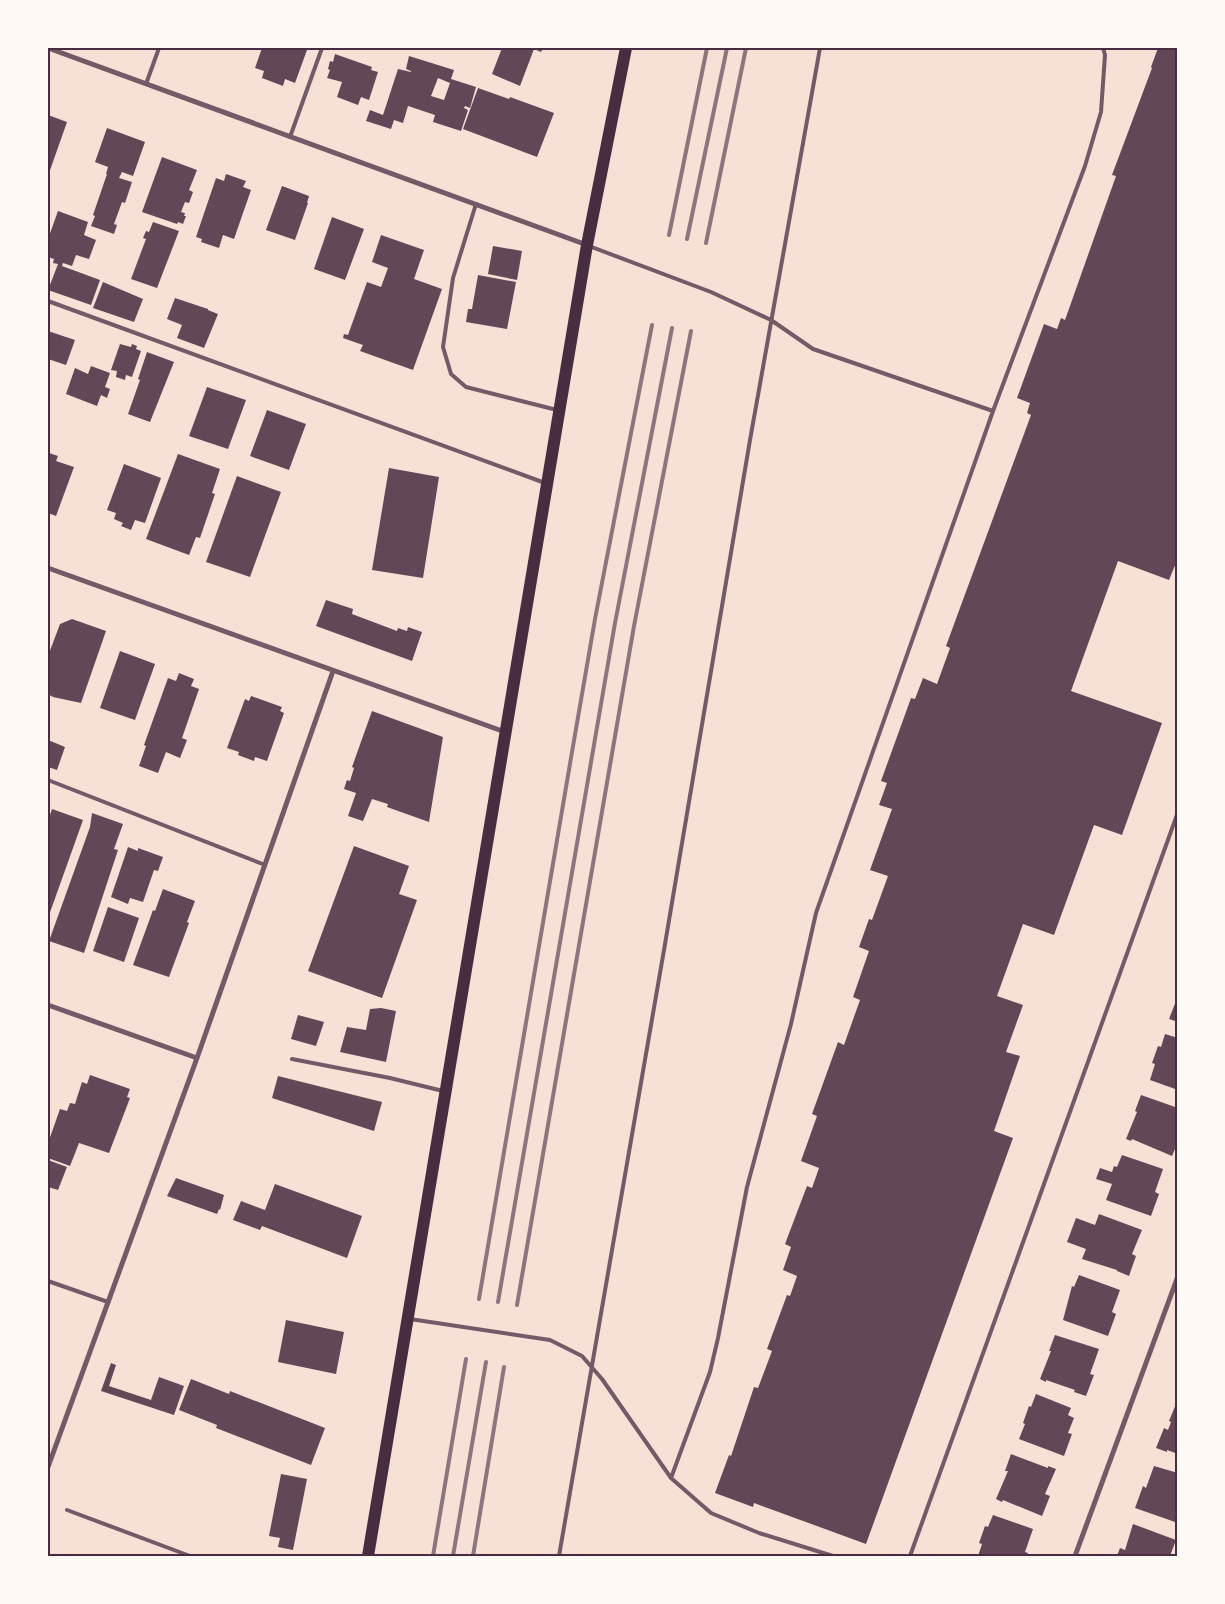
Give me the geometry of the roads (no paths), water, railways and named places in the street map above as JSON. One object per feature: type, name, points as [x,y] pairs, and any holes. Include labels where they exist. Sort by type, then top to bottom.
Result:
[{"type":"main road","points":[[368,1556],[587,245],[626,48]]},
{"type":"street","points":[[48,48],[587,245]]},
{"type":"street","points":[[48,568],[333,672],[505,732]]},
{"type":"street","points":[[48,1466],[197,1058],[333,672]]},
{"type":"street","points":[[48,1005],[197,1058]]},
{"type":"street","points":[[1075,1556],[1178,1276]]},
{"type":"lane","points":[[146,84],[158,48]]},
{"type":"lane","points":[[290,137],[322,48]]},
{"type":"lane","points":[[559,1556],[771,320],[820,48]]},
{"type":"lane","points":[[671,1478],[710,1372],[747,1187],[792,1024],[816,912],[992,411],[1085,166],[1101,112],[1105,55],[1103,48]]},
{"type":"lane","points":[[476,204],[453,278],[443,347],[450,374],[466,387],[559,410]]},
{"type":"lane","points":[[587,245],[711,292],[771,320],[813,349],[992,411]]},
{"type":"lane","points":[[48,301],[547,484]]},
{"type":"lane","points":[[48,780],[265,866]]},
{"type":"lane","points":[[910,1556],[1178,812]]},
{"type":"lane","points":[[292,1060],[390,1078],[446,1091]]},
{"type":"lane","points":[[48,1281],[108,1302]]},
{"type":"lane","points":[[408,1318],[550,1340],[582,1356],[671,1478],[712,1513],[759,1533],[833,1556]]},
{"type":"lane","points":[[67,1510],[190,1556]]},
{"type":"railway","points":[[669,235],[707,48]]},
{"type":"railway","points":[[687,239],[727,48]]},
{"type":"railway","points":[[706,243],[746,48]]},
{"type":"railway","points":[[479,1299],[595,619],[652,325]]},
{"type":"railway","points":[[498,1302],[615,623],[672,328]]},
{"type":"railway","points":[[517,1305],[634,626],[691,331]]},
{"type":"railway","points":[[433,1556],[466,1359]]},
{"type":"railway","points":[[453,1556],[486,1362]]},
{"type":"railway","points":[[473,1556],[504,1367]]}]
